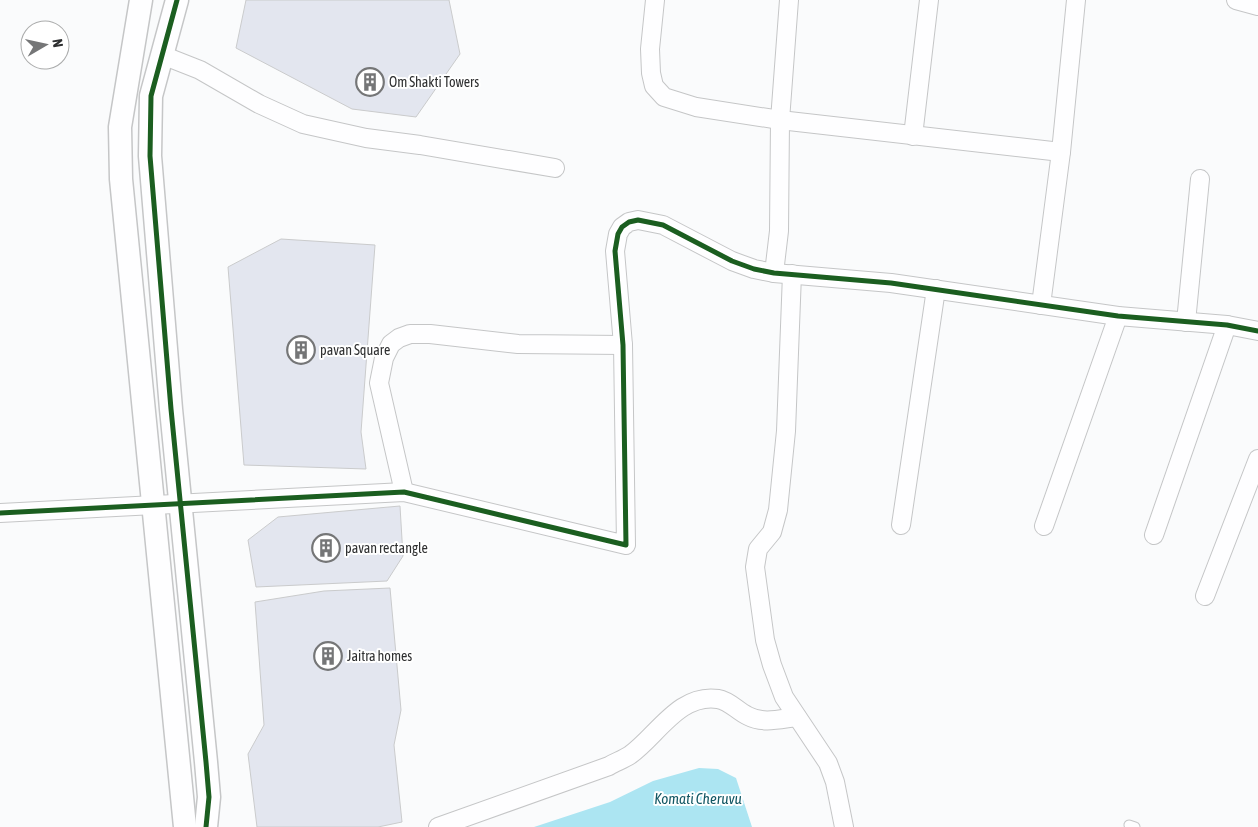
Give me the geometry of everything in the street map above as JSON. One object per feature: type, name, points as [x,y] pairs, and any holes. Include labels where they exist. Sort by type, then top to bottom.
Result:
[{"type":"street","points":[[141,0],[120,127],[121,178],[185,827]]},
{"type":"street","points":[[177,0],[151,96],[150,156],[171,409],[209,797],[206,827]]},
{"type":"street","points":[[655,0],[650,49],[651,73],[654,86],[664,97],[696,107],[780,120],[1061,152]]},
{"type":"street","points":[[774,273],[778,231],[780,120],[789,0]]},
{"type":"street","points":[[913,136],[929,0]]},
{"type":"street","points":[[1041,305],[1061,152],[1076,0]]},
{"type":"street","points":[[1236,0],[1258,6]]},
{"type":"street","points":[[162,55],[200,70],[259,104],[303,124],[366,138],[420,145],[555,168]]},
{"type":"street","points":[[1186,322],[1200,179]]},
{"type":"street","points":[[0,513],[404,492],[626,545],[623,345],[615,251],[618,234],[622,226],[638,220],[663,225],[732,261],[754,269],[774,273],[936,289],[1118,316],[1227,325],[1258,331]]},
{"type":"street","points":[[792,274],[786,431],[778,510],[772,532],[758,549],[755,567],[766,640],[772,665],[784,697],[828,763],[835,782],[844,827]]},
{"type":"street","points":[[901,524],[936,289]]},
{"type":"street","points":[[1044,526],[1118,316]]},
{"type":"street","points":[[1154,536],[1227,325]]},
{"type":"street","points":[[404,492],[380,384],[384,358],[391,344],[399,338],[410,334],[430,334],[518,344],[623,345]]},
{"type":"street","points":[[1205,596],[1258,459]]},
{"type":"street","points":[[438,827],[563,783],[630,756],[678,711],[694,702],[718,699],[731,704],[746,716],[763,720],[797,717]]},
{"type":"water","name":"Komati Cheruvu","points":[[699,768],[718,769],[736,778],[752,827],[534,827],[610,802],[653,781]]},
{"type":"building","name":"Om Shakti Towers","points":[[246,0],[449,0],[460,54],[416,117],[352,109],[236,48]]},
{"type":"building","name":"pavan Square","points":[[281,239],[375,245],[361,432],[366,469],[244,465],[228,267]]},
{"type":"building","name":"pavan rectangle","points":[[400,506],[403,556],[387,581],[256,587],[248,540],[278,517]]},
{"type":"building","name":"Jaitra homes","points":[[390,588],[401,710],[394,745],[402,822],[378,827],[257,827],[248,754],[264,725],[255,602],[324,591]]},
{"type":"cycle path","points":[[177,0],[151,96],[150,156],[171,409],[209,797],[206,827]]},
{"type":"cycle path","points":[[0,513],[404,492],[626,545],[623,345],[615,251],[618,234],[622,227],[629,222],[638,220],[663,225],[732,261],[754,269],[774,273],[891,283],[1118,316],[1227,325],[1258,331]]},
{"type":"place","name":"Om Shakti Towers","points":[[370,82]]},
{"type":"place","name":"pavan Square","points":[[301,350]]},
{"type":"place","name":"pavan rectangle","points":[[326,548]]},
{"type":"place","name":"Jaitra homes","points":[[328,656]]}]
